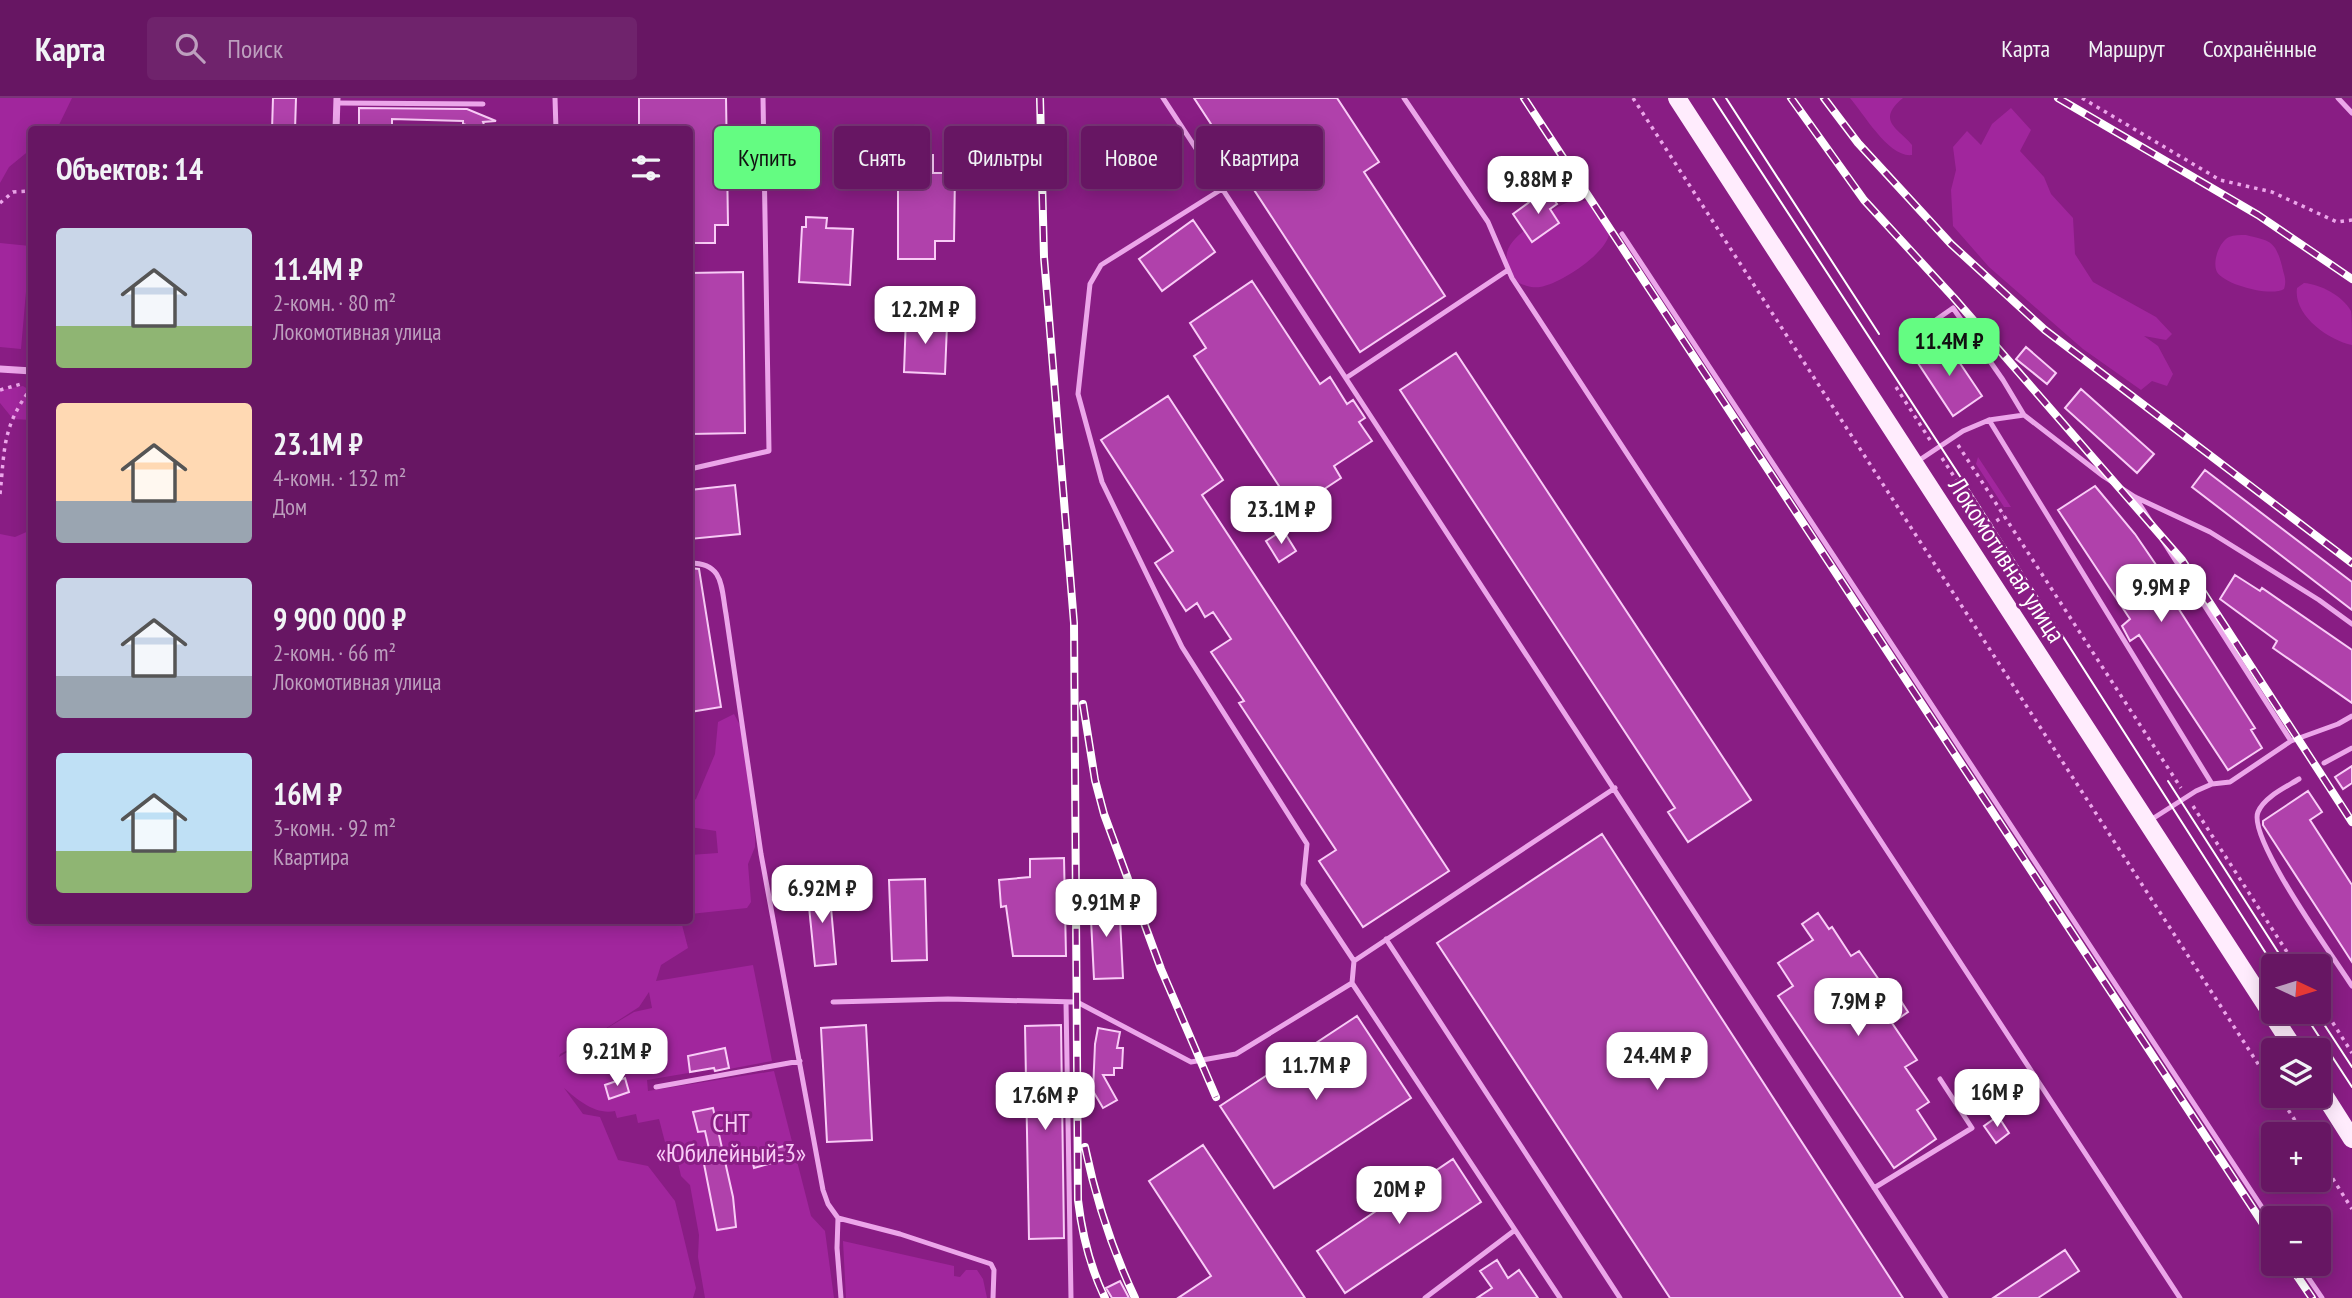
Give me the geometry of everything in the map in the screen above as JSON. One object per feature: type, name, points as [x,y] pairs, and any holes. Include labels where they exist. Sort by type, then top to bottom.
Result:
[{"type":"main road","name":"Локомотивная улица","points":[[1677,98],[2287,1038]]},
{"type":"main road","points":[[2331,1106],[2352,1139]]},
{"type":"street","points":[[336,126],[337,100]]},
{"type":"street","points":[[0,369],[28,371]]},
{"type":"lane","points":[[555,98],[556,126]]},
{"type":"lane","points":[[693,468],[769,451],[763,98]]},
{"type":"lane","points":[[1163,98],[1946,1298]]},
{"type":"lane","points":[[1404,98],[1488,222],[1508,270],[2180,1298]]},
{"type":"lane","points":[[2337,98],[2352,113]]},
{"type":"lane","points":[[337,100],[483,104]]},
{"type":"lane","points":[[1222,190],[1101,265],[1090,284],[1078,394],[1102,482],[1182,647],[1307,844],[1303,884],[1354,961],[1352,983],[1560,1298]]},
{"type":"lane","points":[[1622,234],[2261,1206]]},
{"type":"lane","points":[[1346,378],[1508,270]]},
{"type":"lane","points":[[1910,338],[1953,308],[2024,415],[2135,497],[2210,532],[2319,600],[2352,624]]},
{"type":"lane","points":[[1913,464],[1953,438],[1989,420],[2024,415]]},
{"type":"lane","points":[[1989,420],[2212,784]]},
{"type":"lane","points":[[2135,497],[2291,741]]},
{"type":"lane","points":[[693,563],[707,564],[715,570],[726,614],[761,854],[823,1190],[828,1204],[838,1218],[837,1248],[841,1298]]},
{"type":"lane","points":[[2148,821],[2212,784],[2230,782],[2291,741],[2352,716]]},
{"type":"lane","points":[[2323,764],[2352,748]]},
{"type":"lane","points":[[2299,779],[2263,803],[2257,813],[2258,829],[2271,860],[2352,986]]},
{"type":"lane","points":[[1354,961],[1615,788]]},
{"type":"lane","points":[[1386,939],[1620,1298]]},
{"type":"lane","points":[[833,1002],[948,999],[1077,1002],[1191,1062],[1201,1062],[1236,1054],[1352,983]]},
{"type":"lane","points":[[1066,1002],[1071,1298]]},
{"type":"lane","points":[[656,1087],[800,1061]]},
{"type":"lane","points":[[1874,1188],[1972,1128],[1940,1079]]},
{"type":"lane","points":[[838,1218],[900,1234],[991,1264],[994,1270],[993,1298]]},
{"type":"lane","points":[[1424,1298],[1515,1230]]},
{"type":"lane","points":[[2307,1276],[2322,1298]]},
{"type":"path","points":[[1633,98],[2261,1068]]},
{"type":"path","points":[[2082,98],[2220,180],[2272,192],[2337,222],[2352,220]]},
{"type":"path","points":[[0,204],[13,192],[28,191]]},
{"type":"path","points":[[0,390],[28,382]]},
{"type":"path","points":[[1896,387],[1987,527],[2004,516]]},
{"type":"path","points":[[0,494],[5,436],[18,405],[28,392]]},
{"type":"path","points":[[1953,438],[2288,954]]},
{"type":"path","points":[[2331,1020],[2352,1053]]},
{"type":"path","points":[[2331,1176],[2352,1209]]},
{"type":"green space","points":[[0,98],[72,98],[58,126],[28,126],[28,151],[9,167],[0,183]]},
{"type":"green space","points":[[1850,98],[1903,98],[1895,106],[1890,119],[1912,145],[1912,155],[1903,154],[1886,143]]},
{"type":"green space","points":[[2011,108],[2031,130],[2020,151],[2044,177],[2051,194],[2073,218],[2075,254],[2093,282],[2156,317],[2172,334],[2166,340],[2144,336],[2158,346],[2173,374],[2167,386],[2152,381],[2141,390],[2083,349],[1989,267],[1953,226],[1951,190],[1956,170],[1953,147],[1967,131],[1981,145],[1992,124]]},
{"type":"green space","points":[[1577,200],[1593,203],[1603,209],[1609,229],[1605,243],[1580,267],[1549,285],[1537,287],[1519,283],[1507,262],[1510,245],[1554,209]]},
{"type":"green space","points":[[2246,235],[2274,246],[2284,275],[2284,289],[2259,291],[2229,281],[2217,272],[2216,258],[2222,243],[2231,236]]},
{"type":"green space","points":[[0,243],[28,246],[21,349],[0,347]]},
{"type":"green space","points":[[2304,283],[2317,286],[2343,300],[2351,311],[2352,345],[2323,332],[2306,317],[2297,298],[2297,288]]},
{"type":"green space","points":[[23,386],[28,389],[28,420],[13,419],[0,403],[0,390]]},
{"type":"green space","points":[[1978,457],[2011,507],[2004,507],[1976,464]]},
{"type":"green space","name":"СНТ «Юбилейный-3»","points":[[28,531],[28,924],[682,924],[688,948],[661,965],[656,981],[753,965],[772,1061],[647,1080],[648,1091],[774,1071],[811,1216],[825,1231],[834,1298],[705,1298],[698,1257],[699,1235],[690,1185],[681,1176],[678,1163],[666,1146],[659,1119],[638,1123],[636,1114],[617,1118],[615,1111],[594,1109],[564,1088],[583,1114],[600,1117],[618,1160],[648,1166],[675,1201],[696,1288],[693,1298],[0,1298],[0,534],[15,537]],"holes":[[[649,992],[652,1008],[634,1012],[595,1035],[639,1007]],[[589,1039],[559,1057],[560,1054]]]},
{"type":"green space","points":[[734,714],[742,729],[755,836],[755,847],[748,864],[751,902],[747,908],[693,914],[693,855],[718,853],[716,831],[693,827],[693,801],[715,754],[718,722]]},
{"type":"green space","points":[[843,1241],[954,1266],[954,1276],[960,1277],[966,1270],[977,1270],[983,1279],[987,1298],[846,1298]]},
{"type":"building","points":[[273,98],[296,98],[295,126],[272,126]]},
{"type":"building","points":[[639,98],[726,98],[726,126],[714,126],[714,189],[727,189],[728,225],[715,225],[715,243],[693,243],[693,126],[639,126]]},
{"type":"building","points":[[1194,98],[1337,98],[1379,162],[1364,172],[1445,296],[1360,352],[1253,189],[1323,189],[1323,126],[1212,126]]},
{"type":"building","points":[[359,108],[467,109],[496,121],[483,122],[484,126],[469,126],[463,124],[463,121],[392,119],[392,126],[359,126]]},
{"type":"building","points":[[930,155],[933,155],[933,173],[944,173],[944,189],[955,189],[954,241],[935,241],[935,259],[898,259],[898,189],[930,189]]},
{"type":"building","points":[[1547,189],[1557,204],[1550,209],[1559,223],[1532,242],[1513,214]]},
{"type":"building","points":[[806,217],[827,218],[826,228],[853,229],[850,285],[799,282],[802,227],[806,227]]},
{"type":"building","points":[[1193,220],[1215,252],[1162,291],[1139,259]]},
{"type":"building","points":[[743,272],[745,433],[693,434],[693,273]]},
{"type":"building","points":[[1252,281],[1320,384],[1330,377],[1347,404],[1353,400],[1365,418],[1359,422],[1372,441],[1334,466],[1341,478],[1294,509],[1194,356],[1206,348],[1190,323]]},
{"type":"building","points":[[906,317],[936,318],[936,325],[947,325],[945,374],[904,372]]},
{"type":"building","points":[[1945,341],[1982,396],[1953,416],[1916,360]]},
{"type":"building","points":[[2026,347],[2056,373],[2047,384],[2016,359]]},
{"type":"building","points":[[1456,353],[1751,800],[1688,842],[1668,812],[1675,808],[1400,390]]},
{"type":"building","points":[[2081,389],[2154,454],[2137,473],[2065,408]]},
{"type":"building","points":[[1168,396],[1223,480],[1202,495],[1449,871],[1363,927],[1319,861],[1336,850],[1239,703],[1244,701],[1211,652],[1231,639],[1213,612],[1205,617],[1197,603],[1186,611],[1155,563],[1173,551],[1101,440]]},
{"type":"building","points":[[2205,470],[2352,582],[2352,610],[2192,487]]},
{"type":"building","points":[[735,485],[740,534],[693,539],[693,490]]},
{"type":"building","points":[[2095,486],[2135,534],[2180,600],[2175,603],[2255,728],[2251,730],[2262,748],[2228,770],[2139,635],[2130,641],[2122,626],[2130,619],[2058,510]]},
{"type":"building","points":[[1283,530],[1296,551],[1279,562],[1266,541]]},
{"type":"building","points":[[693,568],[699,569],[721,707],[693,712]]},
{"type":"building","points":[[2235,575],[2260,591],[2262,588],[2352,650],[2352,703],[2273,648],[2277,641],[2220,599]]},
{"type":"building","points":[[2352,766],[2352,783],[2343,789],[2335,777]]},
{"type":"building","points":[[2308,791],[2322,812],[2310,820],[2352,885],[2352,962],[2263,825],[2263,821]]},
{"type":"building","points":[[1602,834],[1903,1298],[1670,1298],[1437,943]]},
{"type":"building","points":[[1064,858],[1066,956],[1013,956],[1006,906],[1001,907],[999,880],[1030,877],[1030,859]]},
{"type":"building","points":[[925,879],[927,960],[892,961],[889,880]]},
{"type":"building","points":[[829,885],[836,964],[815,966],[807,887]]},
{"type":"building","points":[[1119,899],[1123,978],[1094,979],[1090,900]]},
{"type":"building","points":[[1818,913],[1829,929],[1832,927],[1851,956],[1859,951],[1884,987],[1890,984],[1908,1012],[1892,1023],[1917,1060],[1905,1067],[1929,1102],[1917,1110],[1936,1139],[1894,1168],[1778,996],[1793,986],[1778,963],[1813,940],[1802,924]]},
{"type":"building","points":[[1357,1016],[1411,1098],[1274,1188],[1220,1106]]},
{"type":"building","points":[[866,1025],[872,1140],[827,1142],[821,1028]]},
{"type":"building","points":[[1061,1025],[1064,1238],[1029,1239],[1025,1026]]},
{"type":"building","points":[[1098,1028],[1120,1032],[1117,1048],[1123,1048],[1122,1068],[1114,1068],[1114,1075],[1103,1075],[1117,1100],[1103,1108],[1093,1091]]},
{"type":"building","points":[[725,1048],[729,1068],[690,1072],[688,1056]]},
{"type":"building","points":[[625,1078],[629,1092],[609,1099],[605,1085]]},
{"type":"building","points":[[713,1108],[733,1197],[736,1227],[717,1230],[704,1164],[712,1162],[705,1131],[698,1132],[693,1112]]},
{"type":"building","points":[[1998,1116],[2009,1133],[1996,1143],[1984,1126]]},
{"type":"building","points":[[791,1144],[794,1157],[754,1168],[751,1155]]},
{"type":"building","points":[[1203,1145],[1305,1298],[1178,1298],[1211,1276],[1149,1181]]},
{"type":"building","points":[[1453,1159],[1481,1202],[1345,1293],[1317,1251]]},
{"type":"building","points":[[2065,1250],[2079,1271],[2038,1298],[1993,1298]]},
{"type":"building","points":[[1497,1260],[1508,1278],[1519,1270],[1538,1298],[1477,1298],[1492,1288],[1480,1271]]},
{"type":"building","points":[[1120,1281],[1129,1298],[1112,1298],[1106,1288]]},
{"type":"tram line","points":[[1713,98],[1967,487],[2266,954]]},
{"type":"tram line","points":[[1726,98],[1879,334]]},
{"type":"tram line","points":[[2168,781],[2279,954]]},
{"type":"tram line","points":[[2311,1024],[2352,1087]]},
{"type":"tram line","points":[[2324,1024],[2352,1067]]},
{"type":"railway","points":[[1040,98],[1044,257],[1074,623],[1078,1200],[1087,1250],[1105,1298]]},
{"type":"railway","points":[[1524,98],[2261,1221]]},
{"type":"railway","points":[[1791,98],[1864,200],[1954,298],[2182,560],[2352,822]]},
{"type":"railway","points":[[1824,98],[1858,143],[1951,244],[2045,330],[2352,563]]},
{"type":"railway","points":[[2058,98],[2258,215],[2352,279]]},
{"type":"railway","points":[[1083,704],[1095,780],[1104,814],[1161,969],[1216,1097]]},
{"type":"railway","points":[[1085,1147],[1106,1224],[1135,1298]]},
{"type":"railway","points":[[2297,1276],[2312,1298]]}]
